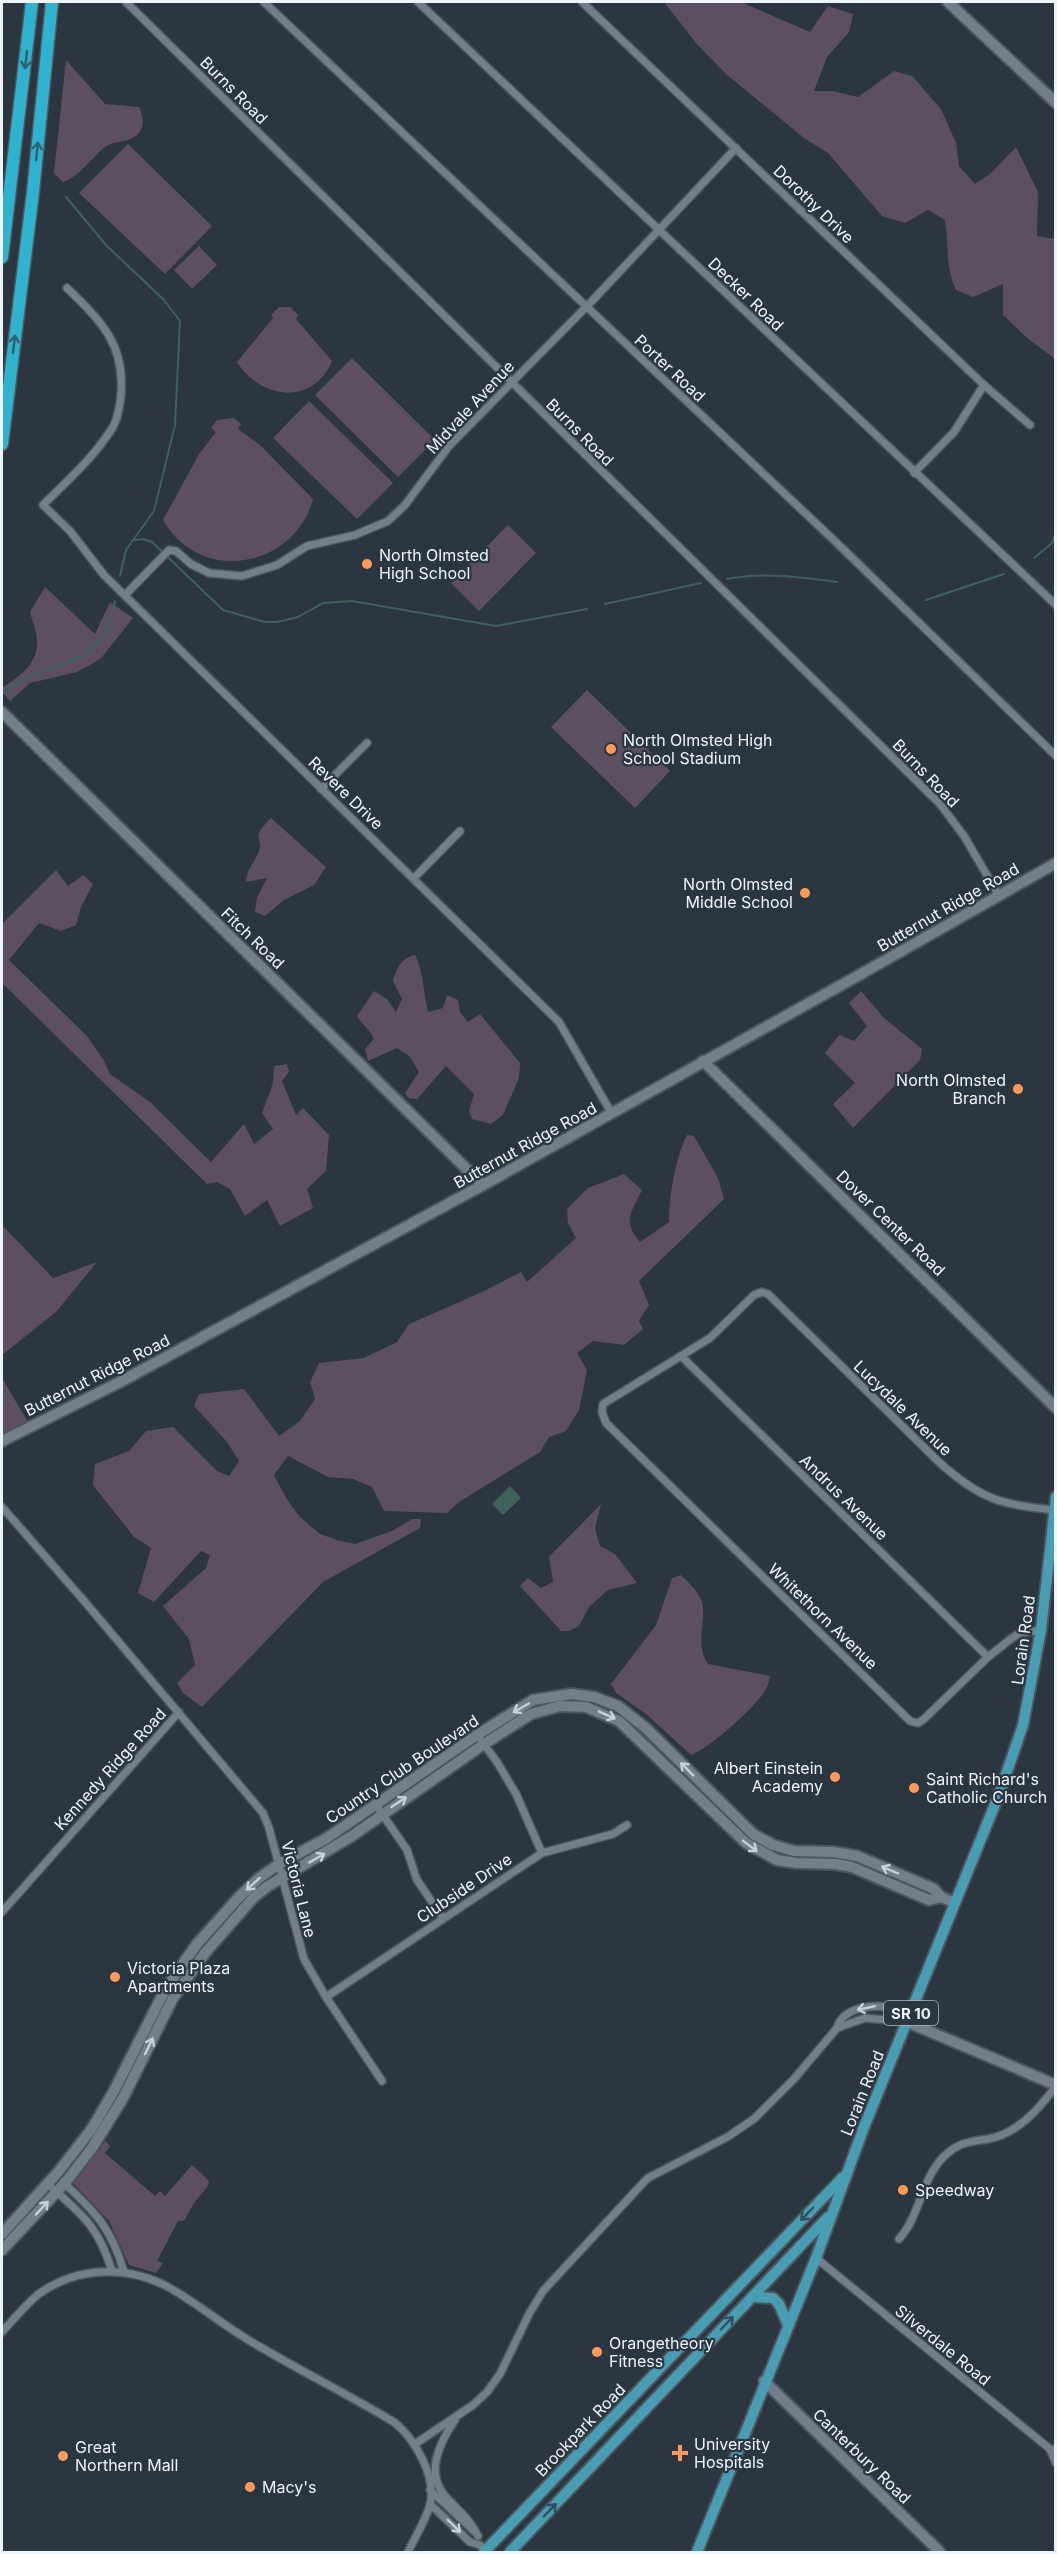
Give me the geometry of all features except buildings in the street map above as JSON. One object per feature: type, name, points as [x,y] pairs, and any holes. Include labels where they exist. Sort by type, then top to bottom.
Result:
[{"type":"highway","points":[[2,257],[32,2]]},
{"type":"highway","points":[[2,444],[33,192],[52,2]]},
{"type":"main road","name":"Lorain Road","points":[[697,2553],[764,2381],[816,2259],[903,2019],[955,1903],[1000,1792],[1023,1725],[1041,1630],[1056,1497]]},
{"type":"main road","name":"Brookpark Road","points":[[484,2550],[847,2172]]},
{"type":"main road","name":"Brookpark Road","points":[[510,2553],[832,2213]]},
{"type":"main road","points":[[752,2297],[773,2298],[779,2304],[788,2325]]},
{"type":"street","name":"Burns Road","points":[[126,2],[940,804],[964,836],[998,894]]},
{"type":"street","name":"Porter Road","points":[[264,2],[839,545],[1056,756]]},
{"type":"street","name":"Decker Road","points":[[418,2],[1056,605]]},
{"type":"street","name":"Dorothy Drive","points":[[582,2],[984,385],[1030,425]]},
{"type":"street","points":[[948,2],[1056,103]]},
{"type":"street","name":"Midvale Avenue","points":[[125,596],[164,553],[176,551],[191,564],[208,573],[242,576],[271,568],[317,542],[371,530],[385,523],[400,510],[449,446],[586,307],[736,148]]},
{"type":"street","name":"Revere Drive","points":[[67,288],[94,315],[118,351],[122,378],[120,403],[113,427],[93,454],[43,505],[70,531],[104,575],[559,1022],[612,1114]]},
{"type":"street","points":[[914,473],[954,432],[984,385]]},
{"type":"street","name":"Fitch Road","points":[[2,712],[483,1185]]},
{"type":"street","points":[[321,789],[367,743]]},
{"type":"street","points":[[414,878],[460,831]]},
{"type":"street","name":"Butternut Ridge Road","points":[[2,1441],[120,1382],[483,1185],[1056,863]]},
{"type":"street","name":"Dover Center Road","points":[[703,1061],[1056,1408]]},
{"type":"street","name":"Lucydale Avenue","points":[[682,1357],[710,1338],[754,1295],[762,1292],[768,1294],[941,1464],[966,1485],[1003,1503],[1054,1510]]},
{"type":"street","name":"Whitethorn Avenue","points":[[682,1357],[603,1404],[602,1412],[606,1423],[910,1721],[918,1723],[924,1719],[988,1657],[1020,1633],[1041,1630]]},
{"type":"street","name":"Andrus Avenue","points":[[682,1357],[988,1657]]},
{"type":"street","name":"Kennedy Ridge Road","points":[[2,1507],[179,1712],[2,1912]]},
{"type":"street","name":"Country Club Boulevard","points":[[2,2250],[61,2187],[111,2119],[173,1998],[205,1953],[254,1897],[318,1858],[379,1809],[533,1700],[571,1694],[605,1701],[629,1713],[753,1834],[762,1840],[794,1851],[833,1852],[857,1856],[934,1889],[941,1897],[955,1903]]},
{"type":"street","name":"Victoria Lane","points":[[179,1712],[263,1813],[279,1864],[301,1953],[326,1997],[382,2081]]},
{"type":"street","points":[[480,1739],[516,1794],[542,1853]]},
{"type":"street","points":[[379,1809],[407,1850],[417,1880],[443,1918]]},
{"type":"street","name":"Country Club Boulevard","points":[[2,2234],[52,2180],[96,2122],[160,2000],[197,1944],[258,1879],[279,1864],[379,1809]]},
{"type":"street","name":"Clubside Drive","points":[[326,1997],[542,1853],[614,1834],[627,1825]]},
{"type":"street","points":[[837,2028],[838,2022],[848,2014],[868,2007],[894,2008],[903,2019]]},
{"type":"street","points":[[415,2444],[483,2396],[497,2378],[532,2307],[550,2281],[648,2178],[729,2136],[758,2115],[794,2079],[837,2028],[865,2018],[903,2019],[1056,2085],[1037,2110],[1020,2125],[992,2138],[974,2140],[950,2151],[934,2168],[910,2227],[899,2239]]},
{"type":"street","points":[[52,2180],[105,2224],[124,2272]]},
{"type":"street","points":[[52,2180],[61,2187],[93,2226],[105,2247],[112,2271]]},
{"type":"street","name":"Silverdale Road","points":[[816,2259],[1053,2449]]},
{"type":"street","points":[[2,2332],[33,2299],[54,2285],[81,2275],[112,2271],[124,2272],[147,2277],[171,2288],[250,2342],[394,2422],[415,2444],[423,2461],[430,2490],[430,2504],[408,2553]]},
{"type":"street","name":"Canterbury Road","points":[[764,2381],[940,2553]]},
{"type":"street","points":[[459,2415],[441,2442],[436,2464],[437,2481],[442,2492],[472,2522],[484,2550]]},
{"type":"street","points":[[1053,2449],[1056,2463]]},
{"type":"street","points":[[430,2490],[478,2536]]},
{"type":"street","points":[[430,2504],[470,2542],[484,2550]]},
{"type":"shaded area","points":[[664,2],[741,2],[810,32],[828,6],[853,14],[849,32],[827,57],[814,91],[833,91],[858,97],[894,71],[912,76],[941,109],[956,143],[959,166],[975,184],[990,174],[1016,147],[1038,192],[1037,236],[1055,239],[1055,359],[1026,337],[1003,315],[1003,284],[973,297],[956,290],[949,264],[945,220],[928,210],[905,223],[882,216],[828,153],[804,138],[726,74],[696,43]]},
{"type":"shaded area","points":[[66,60],[105,104],[139,107],[143,123],[141,130],[135,136],[105,147],[80,172],[63,182],[54,173]]},
{"type":"shaded area","points":[[128,144],[212,226],[165,274],[79,193]]},
{"type":"shaded area","points":[[199,246],[217,265],[192,289],[174,270]]},
{"type":"shaded area","points":[[279,307],[290,307],[298,315],[296,319],[332,361],[323,376],[313,385],[300,391],[286,393],[259,384],[247,375],[237,362],[273,318],[271,315]]},
{"type":"shaded area","points":[[352,358],[435,440],[398,477],[315,395]]},
{"type":"shaded area","points":[[309,401],[393,483],[357,519],[273,438]]},
{"type":"shaded area","points":[[234,418],[241,424],[238,429],[260,445],[313,499],[303,523],[287,541],[267,554],[245,560],[222,560],[199,554],[179,541],[163,520],[199,454],[216,432],[211,428],[217,420]]},
{"type":"shaded area","points":[[508,525],[536,553],[479,611],[451,583]]},
{"type":"shaded area","points":[[45,587],[95,634],[110,602],[133,618],[102,657],[92,664],[77,672],[30,683],[10,701],[2,692],[2,688],[26,669],[34,657],[37,638],[30,612]]},
{"type":"shaded area","name":"North Olmsted High School Stadium","points":[[587,690],[670,771],[635,808],[551,727]]},
{"type":"shaded area","points":[[271,818],[326,867],[314,885],[284,900],[265,916],[255,912],[257,898],[267,878],[246,882],[260,847],[259,833]]},
{"type":"shaded area","points":[[56,870],[68,886],[83,875],[93,884],[81,907],[76,925],[61,931],[39,923],[9,960],[87,1036],[110,1074],[150,1102],[211,1162],[244,1124],[254,1144],[273,1129],[262,1113],[273,1083],[274,1066],[287,1064],[289,1072],[282,1081],[296,1115],[303,1108],[329,1135],[326,1171],[307,1189],[313,1208],[280,1226],[267,1200],[245,1216],[230,1189],[217,1182],[207,1184],[2,983],[2,924]]},
{"type":"shaded area","points":[[415,955],[422,976],[428,1012],[443,1008],[447,995],[458,1000],[460,1012],[468,1022],[480,1014],[520,1063],[519,1078],[503,1115],[491,1124],[472,1119],[469,1111],[474,1094],[446,1066],[417,1099],[408,1098],[405,1093],[419,1072],[410,1057],[397,1048],[368,1061],[365,1049],[374,1039],[357,1016],[374,991],[387,999],[396,1012],[402,999],[393,981],[403,961]]},
{"type":"shaded area","points":[[861,991],[884,1018],[922,1049],[920,1060],[853,1128],[833,1104],[855,1083],[825,1053],[839,1035],[854,1041],[867,1026],[849,1003]]},
{"type":"shaded area","points":[[687,1135],[694,1136],[718,1178],[724,1199],[639,1281],[649,1305],[639,1321],[643,1329],[624,1345],[593,1341],[577,1353],[587,1370],[579,1410],[566,1431],[549,1437],[540,1452],[459,1502],[447,1513],[384,1511],[372,1487],[353,1479],[328,1477],[288,1456],[274,1475],[286,1498],[300,1517],[320,1534],[355,1544],[392,1531],[412,1519],[421,1519],[420,1528],[323,1582],[202,1707],[183,1693],[177,1683],[195,1665],[189,1639],[163,1606],[206,1568],[210,1555],[201,1551],[154,1602],[138,1593],[151,1548],[134,1537],[93,1485],[95,1464],[129,1451],[146,1431],[173,1427],[217,1471],[229,1476],[239,1461],[227,1442],[194,1406],[199,1394],[244,1389],[279,1436],[300,1421],[315,1399],[310,1382],[319,1363],[364,1358],[397,1342],[409,1324],[521,1272],[527,1282],[576,1238],[568,1223],[567,1209],[588,1188],[624,1174],[642,1190],[630,1217],[631,1228],[640,1242],[669,1222],[674,1178],[679,1155]]},
{"type":"shaded area","points":[[2,1225],[53,1278],[97,1262],[56,1312],[2,1355]]},
{"type":"shaded area","points":[[2,1378],[28,1422],[2,1435]]},
{"type":"shaded area","points":[[510,1486],[521,1498],[503,1515],[492,1504]]},
{"type":"shaded area","points":[[601,1504],[595,1528],[600,1546],[615,1554],[637,1583],[608,1590],[589,1607],[579,1626],[569,1631],[561,1631],[520,1586],[528,1578],[541,1588],[553,1582],[549,1557]]},
{"type":"shaded area","points":[[681,1575],[696,1591],[702,1602],[701,1640],[708,1664],[770,1676],[766,1689],[743,1716],[721,1736],[691,1755],[646,1714],[616,1693],[611,1684],[656,1625],[672,1578]]},
{"type":"shaded area","points":[[105,2141],[110,2146],[105,2153],[155,2196],[160,2191],[165,2196],[192,2165],[209,2181],[208,2186],[194,2203],[184,2221],[178,2221],[157,2261],[163,2263],[156,2273],[129,2265],[109,2221],[73,2183]]},
{"type":"waterway","points":[[66,197],[106,245],[164,300],[180,321],[175,425],[154,511],[126,550],[120,576]]},
{"type":"waterway","points":[[1034,558],[1052,543],[1056,532]]},
{"type":"waterway","points":[[133,540],[143,539],[152,542],[223,610],[265,622],[298,617],[323,603],[352,601],[496,626],[587,609]]},
{"type":"waterway","points":[[926,600],[1004,574]]},
{"type":"waterway","points":[[727,579],[768,576],[837,582]]},
{"type":"waterway","points":[[605,604],[701,583]]},
{"type":"waterway","points":[[3,693],[20,680],[83,656],[105,635],[115,601]]},
{"type":"place","name":"North Olmsted High School","points":[[367,564]]},
{"type":"place","name":"North Olmsted High School Stadium","points":[[611,749]]},
{"type":"place","name":"North Olmsted Middle School","points":[[805,893]]},
{"type":"place","name":"North Olmsted Branch","points":[[1018,1089]]},
{"type":"place","name":"Albert Einstein Academy","points":[[835,1777]]},
{"type":"place","name":"Saint Richard's Catholic Church","points":[[914,1788]]},
{"type":"place","name":"Victoria Plaza Apartments","points":[[115,1977]]},
{"type":"place","name":"Speedway","points":[[903,2190]]},
{"type":"place","name":"Orangetheory Fitness","points":[[597,2352]]},
{"type":"place","name":"University Hospitals","points":[[680,2453]]},
{"type":"place","name":"Great Northern Mall","points":[[63,2456]]},
{"type":"place","name":"Macy's","points":[[250,2487]]}]
